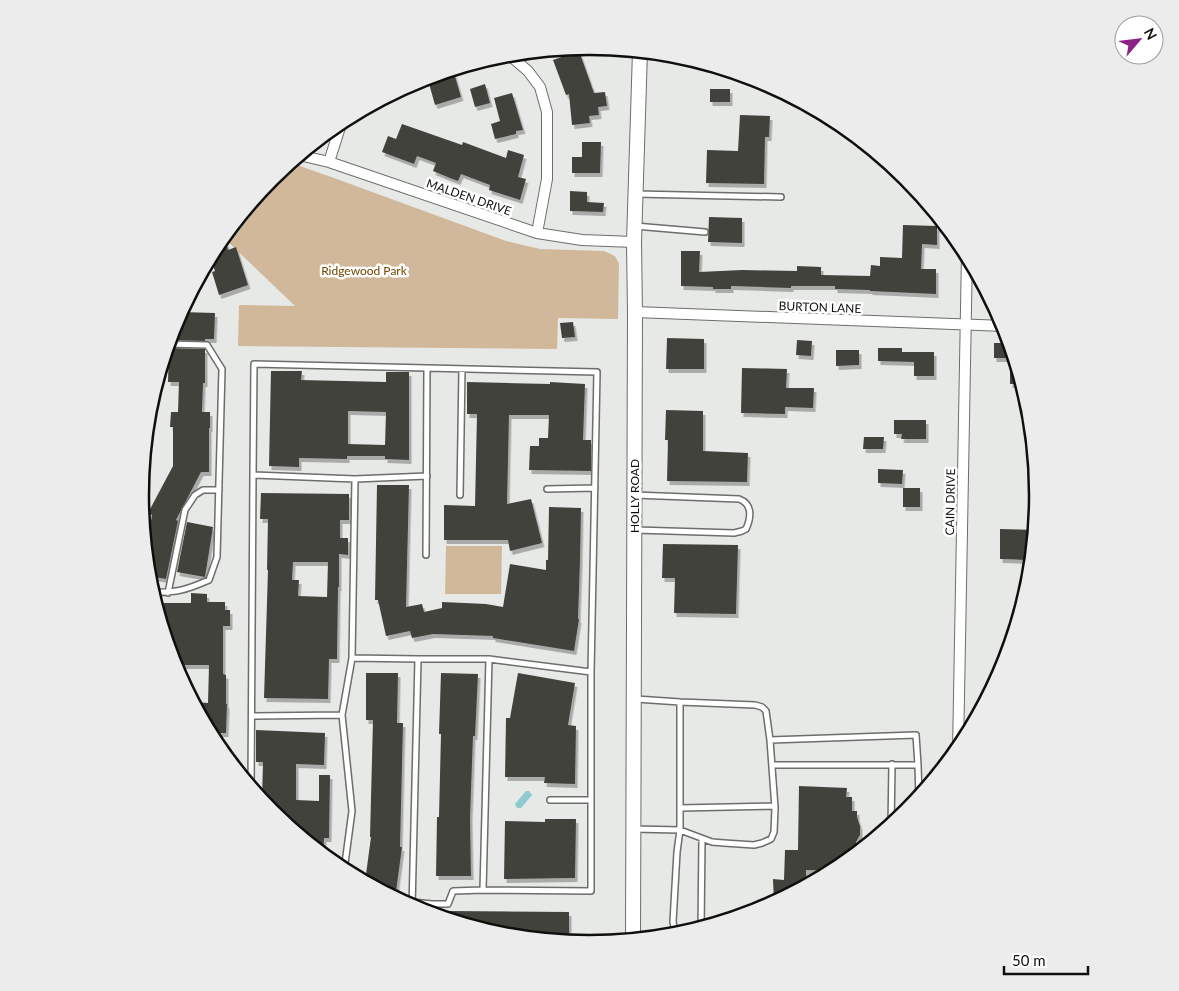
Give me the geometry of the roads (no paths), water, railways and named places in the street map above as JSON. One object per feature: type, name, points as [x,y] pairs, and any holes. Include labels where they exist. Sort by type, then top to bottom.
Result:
[{"type":"main road","name":"HOLLY ROAD","points":[[633,933],[634,226],[640,58]]},
{"type":"street","points":[[516,61],[528,71],[540,87],[547,112],[547,179],[537,233]]},
{"type":"street","points":[[329,162],[338,134]]},
{"type":"street","name":"MALDEN DRIVE","points":[[308,157],[329,162],[537,233],[582,240],[634,242]]},
{"type":"street","name":"CAIN DRIVE","points":[[958,737],[967,268]]},
{"type":"street","name":"BURTON LANE","points":[[634,312],[995,326]]},
{"type":"lane","points":[[636,194],[781,197]]},
{"type":"lane","points":[[634,226],[706,232]]},
{"type":"lane","points":[[160,592],[168,593],[187,589],[209,580],[217,558],[222,369],[212,350],[207,345],[176,344]]},
{"type":"lane","points":[[251,778],[254,364],[597,372],[592,672],[591,891],[453,890],[448,904],[427,904]]},
{"type":"lane","points":[[426,555],[427,368]]},
{"type":"lane","points":[[460,495],[462,369]]},
{"type":"lane","points":[[253,475],[355,479],[427,476]]},
{"type":"lane","points":[[345,862],[352,811],[342,715],[352,658],[355,479]]},
{"type":"lane","points":[[547,489],[595,488]]},
{"type":"lane","points":[[168,593],[185,510],[195,495],[203,490],[219,490]]},
{"type":"lane","points":[[634,495],[739,499],[744,501],[750,509],[746,529],[742,532],[634,530]]},
{"type":"lane","points":[[352,658],[489,659],[592,672]]},
{"type":"lane","points":[[412,898],[418,659]]},
{"type":"lane","points":[[483,890],[489,659]]},
{"type":"lane","points":[[633,698],[755,705],[762,707],[766,711],[770,740],[775,806],[774,832],[770,839],[754,845],[712,842],[680,830],[633,829]]},
{"type":"lane","points":[[674,928],[673,922],[677,852],[680,830],[680,702]]},
{"type":"lane","points":[[252,716],[342,715]]},
{"type":"lane","points":[[770,740],[916,735],[919,788]]},
{"type":"lane","points":[[891,816],[892,764]]},
{"type":"lane","points":[[772,765],[918,765]]},
{"type":"lane","points":[[550,800],[591,800]]},
{"type":"lane","points":[[680,808],[775,806]]},
{"type":"lane","points":[[701,922],[702,838]]},
{"type":"lane","points":[[733,844],[733,850]]},
{"type":"water","points":[[526,791],[529,791],[532,795],[521,808],[517,808],[515,804]]},
{"type":"park label","name":"Ridgewood Park","points":[[364,270]]}]
